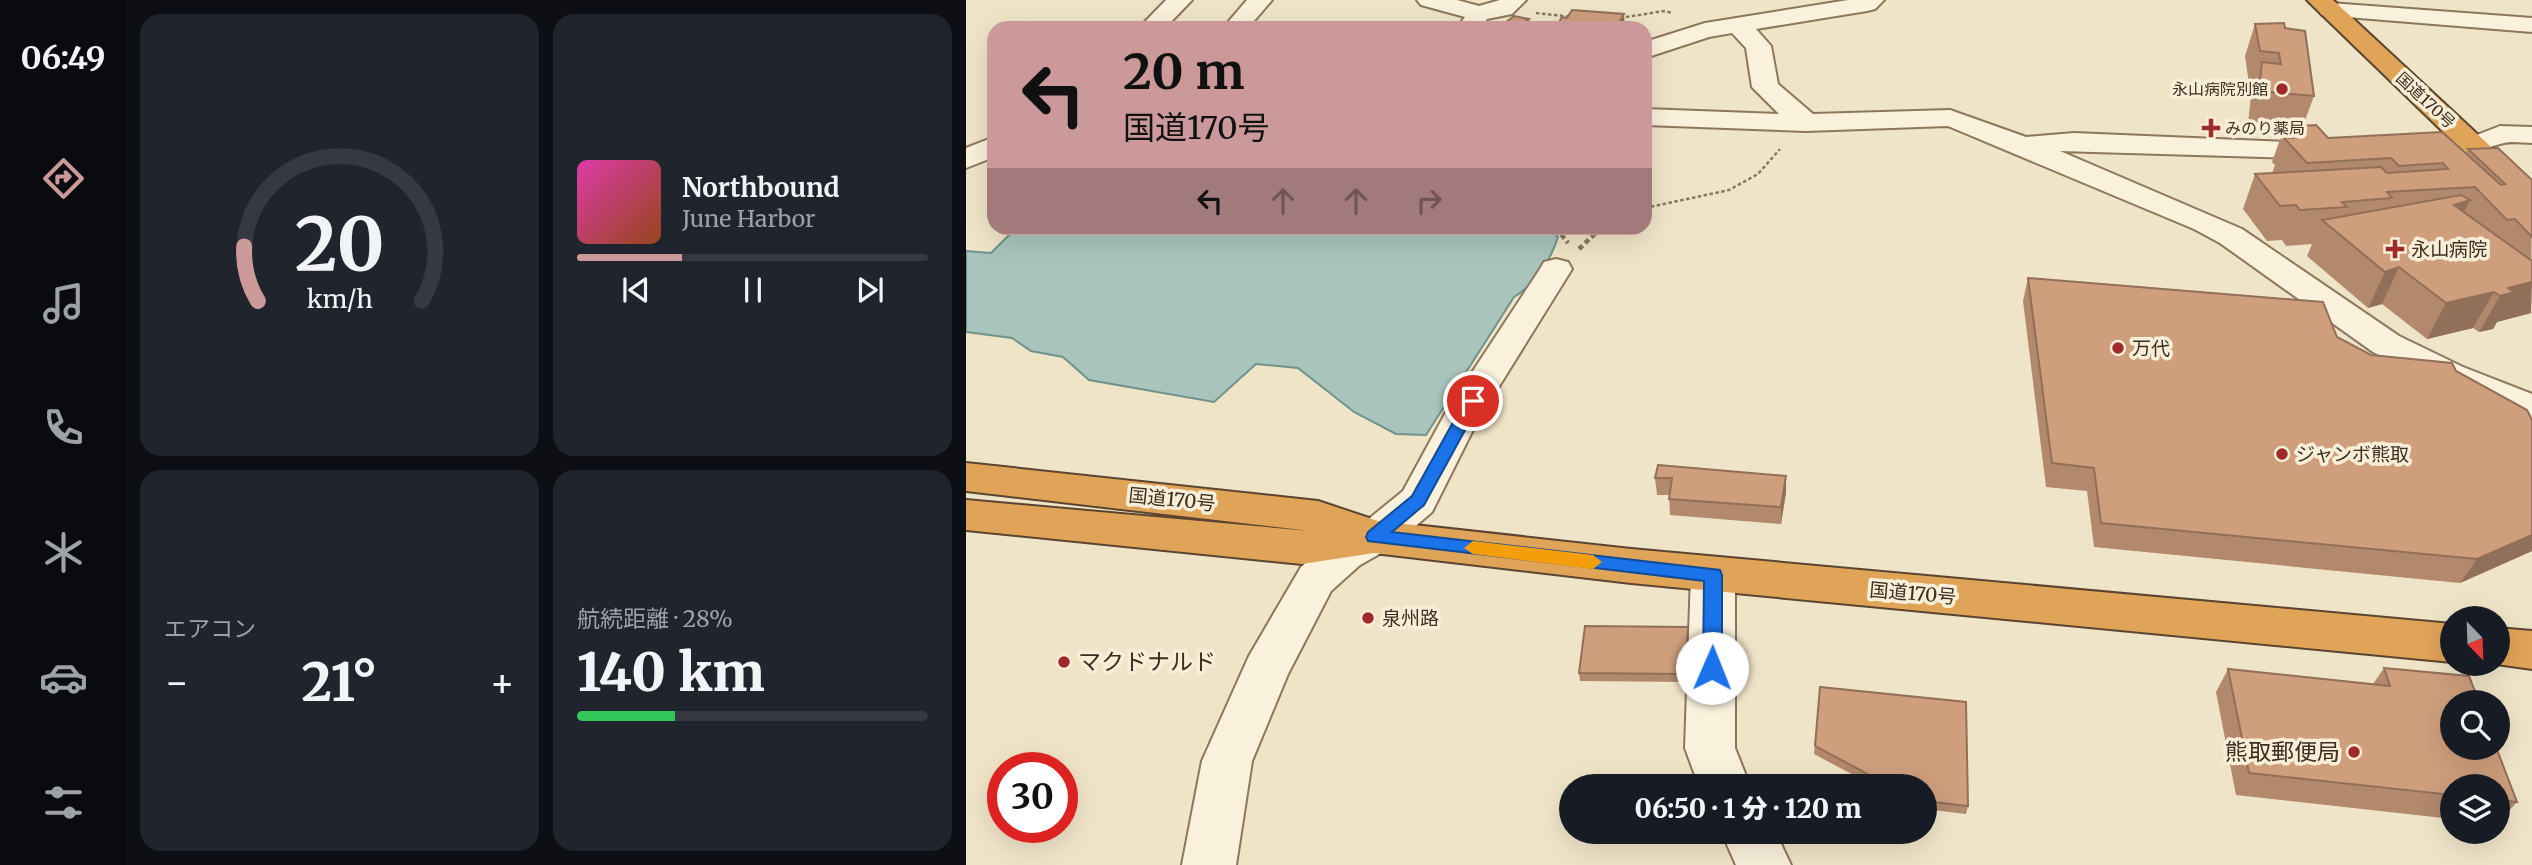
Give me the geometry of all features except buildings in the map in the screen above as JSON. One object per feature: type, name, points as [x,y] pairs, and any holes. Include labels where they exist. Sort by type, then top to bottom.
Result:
[{"type":"highway","name":"国道170号","points":[[2324,5],[2475,144],[2532,201]]},
{"type":"highway","name":"国道170号","points":[[966,477],[1318,516],[1375,537],[1713,575],[2440,642]]},
{"type":"highway","name":"国道170号","points":[[966,515],[1301,548],[1375,537]]},
{"type":"highway","points":[[2510,648],[2532,650]]},
{"type":"street","points":[[1158,21],[1180,0]]},
{"type":"street","points":[[1241,21],[1260,0]]},
{"type":"street","points":[[1428,0],[1474,21],[1509,5]]},
{"type":"street","points":[[1652,48],[1705,30],[1867,4],[1872,0]]},
{"type":"street","points":[[2324,5],[2532,25]]},
{"type":"street","points":[[1737,24],[1758,46],[1765,87],[1806,123]]},
{"type":"street","points":[[1652,117],[1806,123],[1950,118],[2023,145],[2206,222],[2386,344],[2450,376],[2532,408]]},
{"type":"street","points":[[966,129],[987,128]]},
{"type":"street","points":[[2405,151],[2460,152],[2500,134],[2532,135]]},
{"type":"street","points":[[2023,145],[2074,142],[2350,150]]},
{"type":"street","points":[[966,159],[987,149]]},
{"type":"street","points":[[1209,865],[1227,761],[1265,670],[1316,579],[1345,553],[1375,537],[1418,501],[1459,421],[1528,317],[1556,269]]},
{"type":"street","points":[[1713,575],[1710,748],[1720,774]]},
{"type":"street","points":[[1754,844],[1764,865]]},
{"type":"path","points":[[1509,5],[1576,18]]},
{"type":"path","points":[[1608,19],[1664,11],[1705,30]]},
{"type":"path","points":[[1652,206],[1729,190],[1739,185],[1758,174],[1806,123]]},
{"type":"water","points":[[1009,235],[1558,237],[1541,271],[1529,286],[1514,297],[1426,435],[1396,434],[1354,412],[1298,368],[1256,364],[1214,402],[1089,380],[1063,357],[1031,351],[1012,338],[966,332],[966,251],[991,253]]},
{"type":"slow traffic","points":[[1473,548],[1593,562]]},
{"type":"place","name":"永山病院別館","points":[[2282,89]]},
{"type":"place","name":"みのり薬局","points":[[2211,128]]},
{"type":"place","name":"永山病院","points":[[2395,249]]},
{"type":"place","name":"万代","points":[[2118,348]]},
{"type":"place","name":"ジャンボ熊取","points":[[2282,454]]},
{"type":"place","name":"泉州路","points":[[1368,618]]},
{"type":"place","name":"マクドナルド","points":[[1064,662]]},
{"type":"place","name":"熊取郵便局","points":[[2354,752]]},
{"type":"route","points":[[1473,401],[1459,421],[1418,501],[1375,537],[1713,575],[1712,668]]}]
